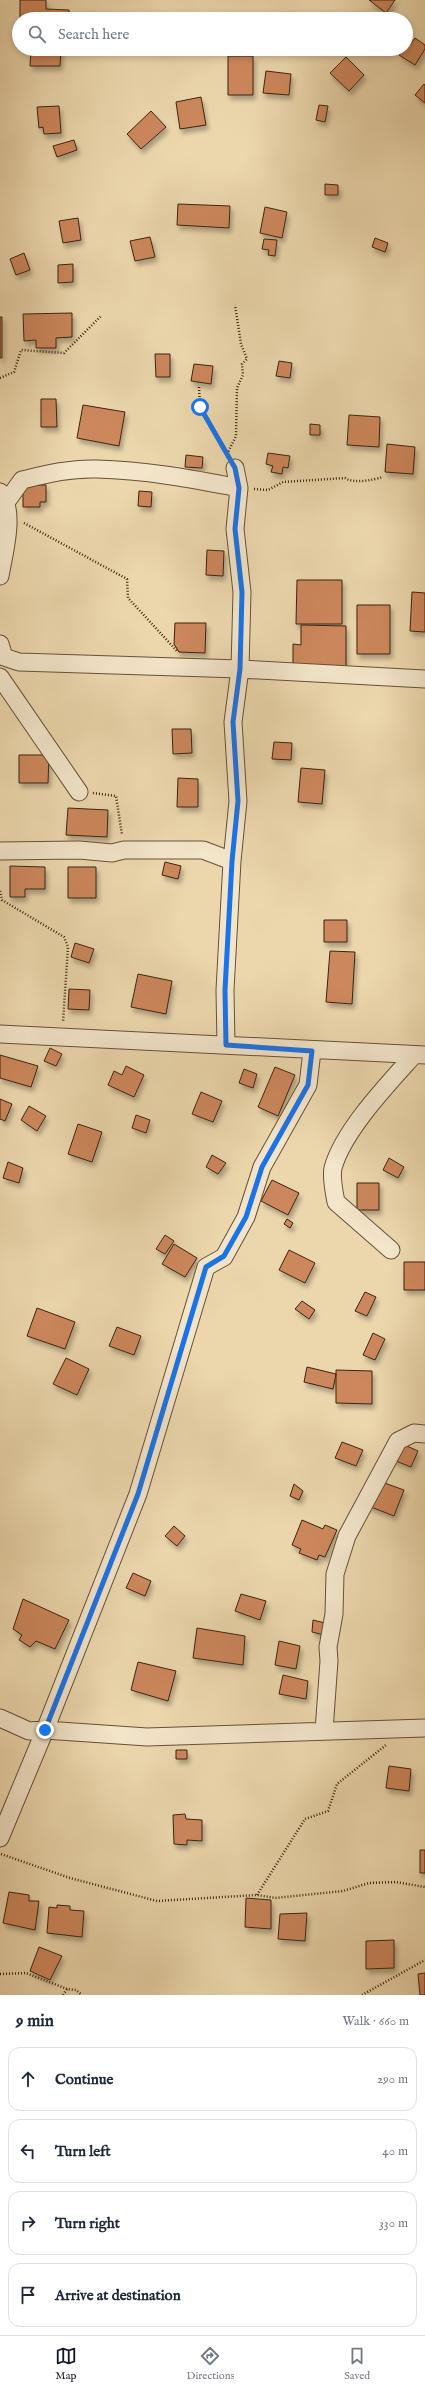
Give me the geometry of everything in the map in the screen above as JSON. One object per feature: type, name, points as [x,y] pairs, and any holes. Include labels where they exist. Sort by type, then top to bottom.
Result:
[{"type":"street","points":[[226,1045],[225,990],[232,861],[238,801],[233,722],[240,669],[242,592],[235,529],[239,488],[231,461]]},
{"type":"street","points":[[0,576],[7,537],[4,496],[22,480],[61,471],[97,469],[191,479],[239,488]]},
{"type":"street","points":[[2,650],[19,662],[191,669],[240,669],[425,679]]},
{"type":"street","points":[[2,650],[0,676],[80,792]]},
{"type":"street","points":[[0,851],[79,850],[112,853],[124,850],[203,850],[232,861]]},
{"type":"street","points":[[0,1034],[226,1045],[312,1051],[420,1055]]},
{"type":"street","points":[[0,1838],[45,1730],[138,1494],[206,1267],[224,1256],[246,1217],[262,1167],[308,1085],[312,1051]]},
{"type":"street","points":[[391,1250],[336,1202],[333,1169],[347,1139],[389,1082],[420,1055]]},
{"type":"street","points":[[324,1731],[329,1661],[328,1647],[334,1614],[335,1574],[347,1536],[398,1441],[414,1433],[425,1434]]},
{"type":"street","points":[[0,1718],[29,1731],[45,1730],[147,1737],[405,1730],[425,1728]]},
{"type":"path","points":[[231,461],[236,436],[238,388],[243,374],[242,364],[247,359],[241,344],[235,305]]},
{"type":"path","points":[[0,378],[14,372],[21,350],[64,353],[101,316]]},
{"type":"path","points":[[199,387],[200,407],[231,461]]},
{"type":"path","points":[[239,488],[268,490],[283,482],[344,478],[348,480],[372,480],[383,477]]},
{"type":"path","points":[[7,522],[21,522],[127,578],[128,598],[191,669]]},
{"type":"path","points":[[80,792],[116,796],[124,850]]},
{"type":"path","points":[[0,891],[2,900],[64,937],[68,947],[62,1038]]},
{"type":"path","points":[[258,1895],[305,1819],[328,1810],[338,1784],[405,1730]]},
{"type":"path","points":[[0,1854],[77,1880],[157,1901],[258,1895],[275,1898],[343,1891],[369,1883],[396,1882],[425,1886]]},
{"type":"path","points":[[362,1995],[425,1960]]},
{"type":"path","points":[[0,1974],[26,1973],[67,1989],[76,1990],[82,1995]]},
{"type":"path","points":[[63,1995],[67,1989]]},
{"type":"building","points":[[20,0],[46,0],[46,9],[69,10],[69,12],[20,12]]},
{"type":"building","points":[[369,0],[395,0],[387,12]]},
{"type":"building","points":[[415,38],[425,45],[425,49],[415,65],[401,56],[413,56],[413,41]]},
{"type":"building","points":[[31,56],[61,56],[60,66],[30,66]]},
{"type":"building","points":[[228,56],[253,56],[253,95],[228,95]]},
{"type":"building","points":[[346,57],[364,75],[349,91],[330,73]]},
{"type":"building","points":[[266,71],[291,74],[289,95],[263,93]]},
{"type":"building","points":[[424,84],[425,85],[425,103],[415,95]]},
{"type":"building","points":[[201,97],[206,125],[180,129],[176,102]]},
{"type":"building","points":[[319,105],[328,106],[325,122],[316,120]]},
{"type":"building","points":[[59,106],[61,133],[44,134],[43,127],[39,128],[37,107]]},
{"type":"building","points":[[151,111],[166,127],[141,149],[127,134]]},
{"type":"building","points":[[74,140],[77,150],[57,157],[53,146]]},
{"type":"building","points":[[325,184],[338,185],[338,195],[325,195]]},
{"type":"building","points":[[178,204],[230,206],[229,228],[177,225]]},
{"type":"building","points":[[265,207],[287,212],[282,238],[260,233]]},
{"type":"building","points":[[78,218],[81,240],[63,243],[59,221]]},
{"type":"building","points":[[150,237],[155,257],[135,261],[130,241]]},
{"type":"building","points":[[375,238],[388,243],[385,252],[372,247]]},
{"type":"building","points":[[264,239],[277,240],[275,256],[268,255],[269,250],[262,249]]},
{"type":"building","points":[[24,253],[30,270],[16,275],[10,259]]},
{"type":"building","points":[[73,264],[73,282],[58,283],[58,265]]},
{"type":"building","points":[[72,313],[72,337],[56,338],[56,348],[36,348],[36,340],[24,341],[23,314]]},
{"type":"building","points":[[0,317],[2,317],[2,358],[0,358]]},
{"type":"building","points":[[155,354],[170,354],[170,377],[156,377]]},
{"type":"building","points":[[279,361],[292,363],[290,378],[276,376]]},
{"type":"building","points":[[194,364],[213,366],[211,384],[191,381]]},
{"type":"building","points":[[41,399],[56,399],[57,427],[41,427]]},
{"type":"building","points":[[83,405],[125,412],[119,446],[77,438]]},
{"type":"building","points":[[349,415],[380,417],[379,447],[347,445]]},
{"type":"building","points":[[310,424],[320,425],[320,435],[310,435]]},
{"type":"building","points":[[387,444],[415,447],[413,474],[385,472]]},
{"type":"building","points":[[268,453],[290,456],[288,468],[283,467],[282,474],[271,472],[273,466],[266,464]]},
{"type":"building","points":[[186,455],[203,457],[202,468],[185,467]]},
{"type":"building","points":[[23,485],[46,485],[46,502],[40,502],[40,507],[23,507]]},
{"type":"building","points":[[139,491],[152,492],[151,507],[138,506]]},
{"type":"building","points":[[207,550],[224,551],[223,576],[206,575]]},
{"type":"building","points":[[297,580],[342,580],[342,624],[296,624]]},
{"type":"building","points":[[412,592],[425,593],[425,632],[410,631]]},
{"type":"building","points":[[357,605],[390,605],[390,654],[357,654]]},
{"type":"building","points":[[175,623],[206,623],[205,653],[179,652],[174,644]]},
{"type":"building","points":[[301,625],[346,626],[346,667],[293,666],[293,644],[301,645]]},
{"type":"building","points":[[172,729],[191,729],[192,753],[173,754]]},
{"type":"building","points":[[274,742],[292,743],[291,760],[272,759]]},
{"type":"building","points":[[19,755],[49,755],[48,783],[19,783]]},
{"type":"building","points":[[301,768],[325,770],[322,804],[298,802]]},
{"type":"building","points":[[178,778],[198,779],[198,807],[177,807]]},
{"type":"building","points":[[68,808],[108,810],[107,837],[66,835]]},
{"type":"building","points":[[165,862],[181,866],[178,879],[162,875]]},
{"type":"building","points":[[10,866],[45,867],[45,889],[25,889],[25,897],[10,897]]},
{"type":"building","points":[[68,867],[96,867],[96,898],[68,898]]},
{"type":"building","points":[[324,920],[347,920],[347,942],[324,942]]},
{"type":"building","points":[[75,943],[94,949],[89,963],[71,957]]},
{"type":"building","points":[[330,951],[355,952],[352,1004],[326,1002]]},
{"type":"building","points":[[138,974],[172,981],[166,1014],[131,1007]]},
{"type":"building","points":[[69,989],[90,990],[89,1010],[68,1009]]},
{"type":"building","points":[[50,1048],[62,1054],[56,1066],[44,1061]]},
{"type":"building","points":[[0,1055],[38,1066],[31,1087],[0,1078]]},
{"type":"building","points":[[126,1066],[144,1075],[134,1097],[108,1085],[114,1071],[122,1075]]},
{"type":"building","points":[[275,1067],[295,1075],[278,1116],[258,1107]]},
{"type":"building","points":[[244,1069],[257,1074],[253,1088],[239,1083]]},
{"type":"building","points":[[201,1092],[222,1101],[213,1122],[192,1114]]},
{"type":"building","points":[[0,1099],[12,1104],[5,1121],[0,1119]]},
{"type":"building","points":[[29,1106],[46,1116],[37,1131],[21,1120]]},
{"type":"building","points":[[136,1115],[150,1120],[146,1133],[132,1128]]},
{"type":"building","points":[[78,1124],[102,1132],[92,1162],[68,1154]]},
{"type":"building","points":[[212,1155],[226,1163],[218,1174],[206,1167]]},
{"type":"building","points":[[389,1158],[404,1167],[398,1178],[383,1170]]},
{"type":"building","points":[[8,1162],[23,1168],[19,1183],[3,1178]]},
{"type":"building","points":[[272,1180],[299,1193],[288,1215],[261,1201]]},
{"type":"building","points":[[357,1183],[379,1183],[379,1210],[357,1210]]},
{"type":"building","points":[[287,1219],[293,1223],[290,1228],[284,1224]]},
{"type":"building","points":[[165,1235],[174,1241],[165,1254],[156,1249]]},
{"type":"building","points":[[174,1244],[197,1258],[185,1277],[162,1264]]},
{"type":"building","points":[[289,1250],[315,1263],[305,1283],[279,1270]]},
{"type":"building","points":[[404,1262],[425,1262],[425,1290],[404,1290]]},
{"type":"building","points":[[365,1292],[376,1297],[367,1316],[355,1311]]},
{"type":"building","points":[[302,1301],[315,1310],[309,1319],[295,1309]]},
{"type":"building","points":[[37,1308],[75,1322],[65,1349],[27,1336]]},
{"type":"building","points":[[117,1327],[141,1336],[134,1355],[109,1346]]},
{"type":"building","points":[[373,1333],[385,1339],[375,1360],[363,1355]]},
{"type":"building","points":[[66,1358],[89,1369],[77,1395],[53,1384]]},
{"type":"building","points":[[307,1367],[336,1374],[333,1389],[304,1382]]},
{"type":"building","points":[[336,1370],[372,1371],[372,1404],[336,1403]]},
{"type":"building","points":[[342,1442],[363,1450],[356,1466],[335,1458]]},
{"type":"building","points":[[398,1442],[418,1451],[411,1467],[391,1459]]},
{"type":"building","points":[[379,1481],[404,1490],[394,1516],[366,1505]]},
{"type":"building","points":[[294,1484],[303,1491],[299,1500],[290,1496]]},
{"type":"building","points":[[302,1520],[323,1529],[325,1525],[337,1530],[325,1557],[319,1555],[317,1560],[299,1553],[301,1549],[292,1545]]},
{"type":"building","points":[[174,1526],[185,1536],[177,1546],[165,1536]]},
{"type":"building","points":[[133,1573],[151,1581],[145,1596],[126,1588]]},
{"type":"building","points":[[241,1594],[266,1601],[260,1620],[235,1611]]},
{"type":"building","points":[[23,1599],[69,1620],[55,1649],[36,1641],[30,1647],[19,1640],[22,1635],[13,1629]]},
{"type":"building","points":[[313,1620],[325,1623],[324,1635],[312,1632]]},
{"type":"building","points":[[197,1628],[245,1636],[243,1665],[193,1658]]},
{"type":"building","points":[[279,1641],[300,1646],[296,1669],[275,1665]]},
{"type":"building","points":[[138,1662],[176,1671],[168,1701],[131,1690]]},
{"type":"building","points":[[283,1675],[308,1681],[306,1699],[279,1694]]},
{"type":"building","points":[[176,1750],[187,1750],[187,1759],[176,1759]]},
{"type":"building","points":[[389,1766],[411,1769],[409,1791],[386,1788]]},
{"type":"building","points":[[185,1814],[186,1819],[202,1820],[202,1841],[187,1840],[187,1845],[174,1844],[173,1815]]},
{"type":"building","points":[[420,1850],[425,1850],[425,1873],[420,1873]]},
{"type":"building","points":[[9,1892],[29,1895],[29,1901],[39,1901],[35,1930],[3,1923]]},
{"type":"building","points":[[246,1898],[271,1900],[271,1929],[245,1927]]},
{"type":"building","points":[[57,1905],[70,1906],[70,1910],[84,1911],[82,1937],[47,1933],[49,1907],[57,1908]]},
{"type":"building","points":[[307,1913],[305,1941],[278,1939],[280,1914]]},
{"type":"building","points":[[394,1940],[394,1968],[366,1969],[366,1941]]},
{"type":"building","points":[[39,1947],[62,1956],[50,1980],[30,1971]]},
{"type":"building","points":[[425,1973],[425,1995],[420,1995],[418,1974]]},
{"type":"route","points":[[45,1730],[138,1494],[206,1267],[224,1256],[246,1217],[262,1167],[282,1135],[308,1085],[312,1051],[226,1045],[225,990],[232,861],[238,801],[233,722],[240,669],[242,592],[235,529],[239,488],[235,468],[200,407]]}]
